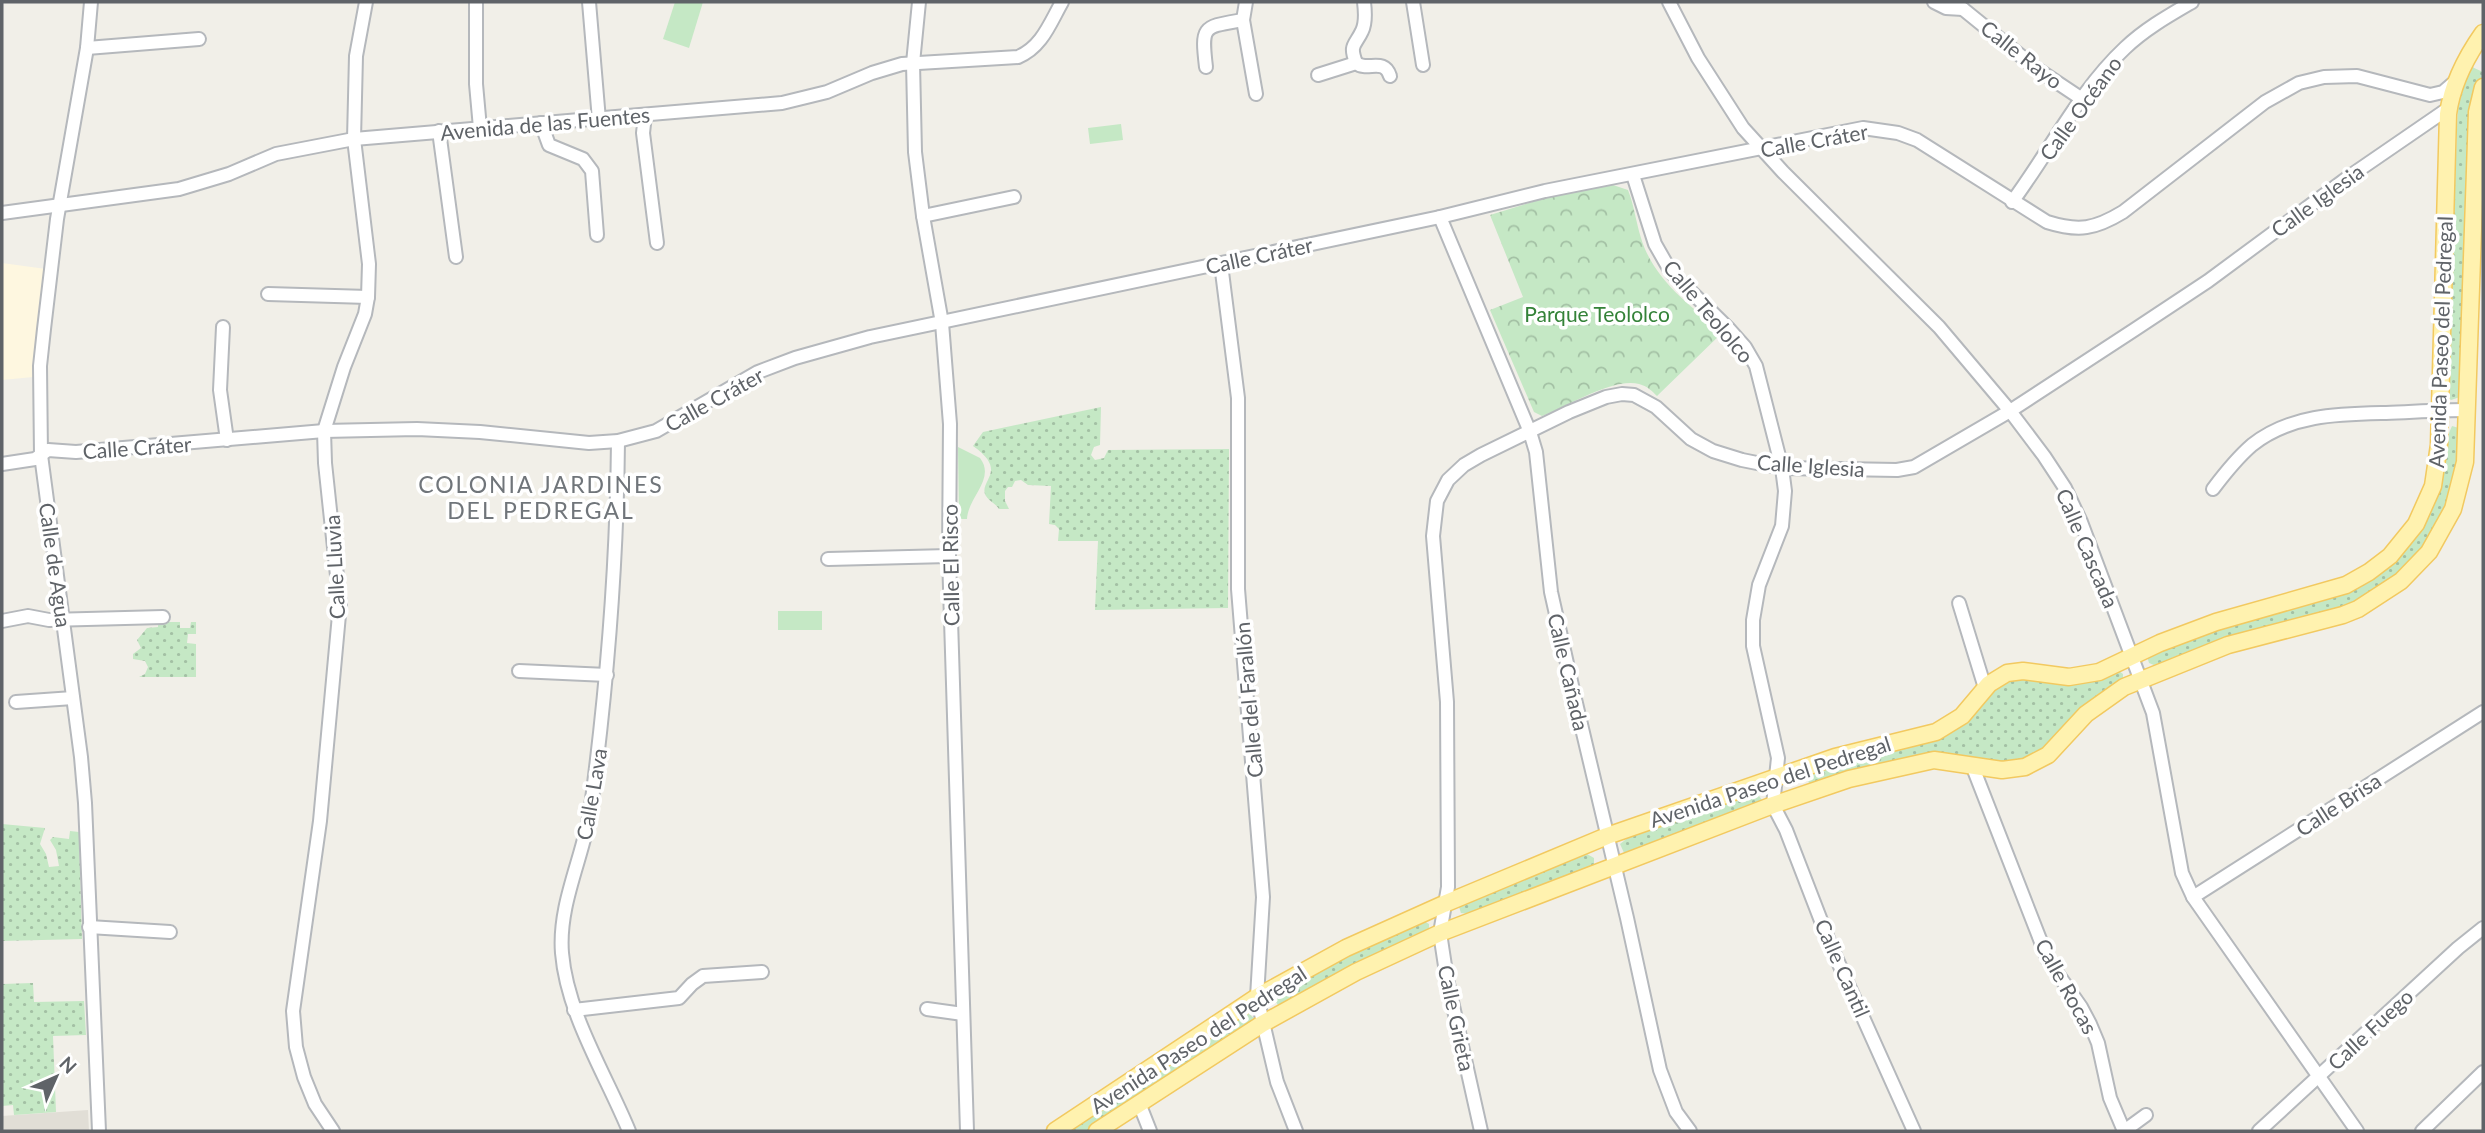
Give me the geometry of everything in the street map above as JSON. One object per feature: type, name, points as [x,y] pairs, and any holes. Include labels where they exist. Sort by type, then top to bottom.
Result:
[{"type":"main road","name":"Avenida Paseo del Pedregal","points":[[1055,1131],[1257,997],[1346,948],[1444,904],[1607,836],[1775,777],[1865,748],[1936,732],[1962,716],[1984,688],[2000,676],[2015,671],[2077,676],[2099,672],[2160,643],[2216,622],[2334,590],[2358,579],[2380,564],[2408,536],[2428,499],[2438,459],[2449,108],[2458,79],[2477,55],[2483,33]]},
{"type":"main road","name":"Avenida Paseo del Pedregal","points":[[1097,1131],[1262,1024],[1356,972],[1440,933],[1773,805],[1849,779],[1927,760],[2010,770],[2034,764],[2049,755],[2096,706],[2124,687],[2228,645],[2343,615],[2371,603],[2401,581],[2429,552],[2453,509],[2465,462],[2477,112],[2483,87]]},
{"type":"street","name":"Calle de Agua","points":[[90,2],[87,48],[60,204],[40,366],[41,455],[85,803],[99,1131]]},
{"type":"street","name":"Calle Lluvia","points":[[333,1131],[315,1104],[304,1077],[296,1047],[293,1011],[320,821],[340,604],[324,431],[344,367],[365,314],[368,297],[369,264],[354,139],[356,55],[366,2]]},
{"type":"street","points":[[476,2],[476,84],[480,128]]},
{"type":"street","points":[[589,2],[598,120]]},
{"type":"street","name":"Calle El Risco","points":[[919,2],[913,63],[915,152],[942,323],[950,424],[949,556],[967,1131]]},
{"type":"street","name":"Avenida de las Fuentes","points":[[2,213],[179,189],[229,174],[276,154],[354,139],[598,120],[797,100],[827,92],[881,69],[913,63],[1002,60],[1030,52],[1039,43],[1062,2]]},
{"type":"street","points":[[1246,2],[1243,20],[1256,94]]},
{"type":"street","points":[[1364,2],[1364,29],[1353,44],[1352,53],[1356,62],[1364,67],[1384,66],[1390,76]]},
{"type":"street","points":[[1413,2],[1423,65]]},
{"type":"street","name":"Calle Cascada","points":[[1669,2],[1698,58],[1742,128],[1939,327],[2045,456],[2070,497],[2153,713],[2182,873],[2210,925],[2357,1131]]},
{"type":"street","points":[[1934,2],[1946,8],[1964,5]]},
{"type":"street","name":"Calle Océano","points":[[2012,201],[2082,99],[2124,48],[2148,28],[2192,2]]},
{"type":"street","name":"Calle Rayo","points":[[1964,5],[2038,69],[2082,99]]},
{"type":"street","points":[[1206,67],[1203,38],[1205,32],[1210,27],[1243,20]]},
{"type":"street","points":[[87,48],[199,39]]},
{"type":"street","points":[[1318,75],[1356,62]]},
{"type":"street","name":"Calle Cráter","points":[[2,464],[35,459],[48,450],[76,452],[324,431],[417,429],[480,432],[589,443],[618,441],[656,431],[758,372],[795,358],[870,337],[1440,217],[1545,191],[1863,128],[1898,133],[1917,140],[2047,222],[2064,228],[2083,229],[2104,224],[2123,212],[2265,102],[2299,83],[2323,77],[2357,76],[2430,95],[2449,88],[2458,79]]},
{"type":"street","name":"Calle Iglesia","points":[[1444,904],[1448,887],[1447,702],[1433,536],[1437,501],[1448,480],[1464,466],[1480,455],[1569,412],[1606,397],[1622,394],[1634,395],[1656,407],[1691,439],[1713,452],[1742,460],[1782,468],[1897,470],[1914,467],[2010,411],[2208,281],[2309,205],[2449,108]]},
{"type":"street","points":[[645,115],[643,133],[657,243]]},
{"type":"street","points":[[541,123],[549,145],[583,159],[592,171],[597,235]]},
{"type":"street","points":[[2422,126],[2438,124],[2448,132]]},
{"type":"street","points":[[439,131],[456,257]]},
{"type":"street","name":"Calle Teololco","points":[[1633,174],[1655,244],[1671,272],[1729,329],[1745,347],[1756,366],[1782,468],[1785,491],[1782,526],[1759,585],[1753,620],[1754,646],[1778,758],[1773,805]]},
{"type":"street","points":[[923,216],[1014,197]]},
{"type":"street","name":"Calle Cañada","points":[[1440,217],[1536,452],[1551,592],[1660,1070],[1676,1112],[1690,1131]]},
{"type":"street","name":"Calle del Farallón","points":[[1221,264],[1238,398],[1238,589],[1263,897],[1257,997],[1278,1082],[1296,1131]]},
{"type":"street","points":[[268,294],[368,297]]},
{"type":"street","points":[[223,327],[220,390],[227,440]]},
{"type":"street","points":[[2213,489],[2233,463],[2254,444],[2284,427],[2307,419],[2335,414],[2467,410]]},
{"type":"street","name":"Calle Lava","points":[[618,441],[607,675],[590,811],[569,892],[562,932],[565,972],[575,1010],[629,1131]]},
{"type":"street","points":[[828,559],[949,556]]},
{"type":"street","points":[[1959,603],[1984,688]]},
{"type":"street","points":[[2,621],[28,616],[49,620],[163,617]]},
{"type":"street","points":[[519,671],[607,675]]},
{"type":"street","points":[[16,702],[73,698]]},
{"type":"street","name":"Calle Brisa","points":[[2193,897],[2483,712]]},
{"type":"street","name":"Calle Rocas","points":[[1972,765],[2048,960],[2081,1007],[2098,1043],[2110,1098],[2124,1131]]},
{"type":"street","name":"Calle Cantil","points":[[1773,805],[1786,830],[1830,944],[1914,1131]]},
{"type":"street","name":"Calle Grieta","points":[[1444,904],[1440,933],[1447,979],[1481,1131]]},
{"type":"street","points":[[89,927],[170,932]]},
{"type":"street","name":"Calle Fuego","points":[[2259,1131],[2483,928]]},
{"type":"street","points":[[575,1010],[679,998],[703,976],[762,972]]},
{"type":"street","points":[[927,1009],[964,1014]]},
{"type":"street","points":[[2422,1131],[2483,1072]]},
{"type":"street","points":[[1139,1103],[1150,1131]]},
{"type":"street","points":[[2124,1131],[2146,1115]]},
{"type":"shaded area","points":[[2,263],[46,269],[33,377],[2,380]]},
{"type":"shaded area","points":[[88,1110],[89,1131],[2,1131],[2,1116]]},
{"type":"green space","points":[[675,2],[703,2],[689,48],[663,39]]},
{"type":"green space","points":[[2472,67],[2483,74],[2473,106],[2460,397],[2451,400],[2447,397],[2458,103],[2468,70]]},
{"type":"green space","points":[[1121,124],[1123,140],[1090,144],[1088,128]]},
{"type":"green space","name":"Parque Teololco","points":[[1607,183],[1628,190],[1647,253],[1664,279],[1686,302],[1724,331],[1657,396],[1639,384],[1617,385],[1542,416],[1534,412],[1490,310],[1523,297],[1490,215],[1555,195]]},
{"type":"green space","points":[[1101,407],[1100,445],[1094,447],[1091,455],[1095,460],[1104,458],[1108,450],[1229,449],[1228,608],[1095,610],[1098,541],[1058,541],[1059,529],[1049,524],[1051,486],[1028,485],[1021,480],[1015,481],[1012,487],[1005,491],[1005,501],[1009,509],[999,509],[986,496],[984,491],[991,469],[984,455],[973,446],[983,432]]},
{"type":"green space","points":[[2452,426],[2459,428],[2456,458],[2442,513],[2430,537],[2394,578],[2370,594],[2328,613],[2211,643],[2154,665],[2149,663],[2147,656],[2218,627],[2349,591],[2395,560]]},
{"type":"green space","points":[[958,447],[980,458],[985,473],[967,519],[959,519]]},
{"type":"green space","points":[[778,611],[822,611],[822,630],[778,630]]},
{"type":"green space","points":[[158,622],[180,622],[180,628],[190,628],[191,622],[196,622],[196,634],[188,634],[187,643],[196,644],[196,677],[139,677],[145,674],[148,667],[145,661],[133,659],[133,654],[141,648],[137,640],[147,628],[158,627]]},
{"type":"green space","points":[[2119,671],[2123,674],[2123,680],[2038,755],[2010,764],[1952,755],[1810,787],[1806,772],[1937,737],[2002,680]]},
{"type":"green space","points":[[1749,792],[1756,792],[1762,800],[1759,805],[1625,855],[1620,844],[1630,836]]},
{"type":"green space","points":[[2,824],[45,828],[40,844],[49,867],[59,866],[56,850],[50,840],[53,837],[69,839],[70,831],[79,832],[82,939],[2,941]]},
{"type":"green space","points":[[1587,854],[1594,858],[1591,869],[1470,914],[1461,913],[1459,907],[1462,903]]},
{"type":"green space","points":[[1424,921],[1429,924],[1429,931],[1286,1003],[1278,1005],[1274,999],[1277,994],[1344,956]]},
{"type":"green space","points":[[33,983],[34,1002],[84,1001],[86,1035],[53,1036],[56,1112],[14,1115],[13,1105],[2,1106],[2,984]]},
{"type":"green space","points":[[1247,1012],[1255,1019],[1246,1029],[1089,1131],[1064,1131]]},
{"type":"district","name":"COLONIA JARDINES DEL PEDREGAL","points":[[541,497]]}]
